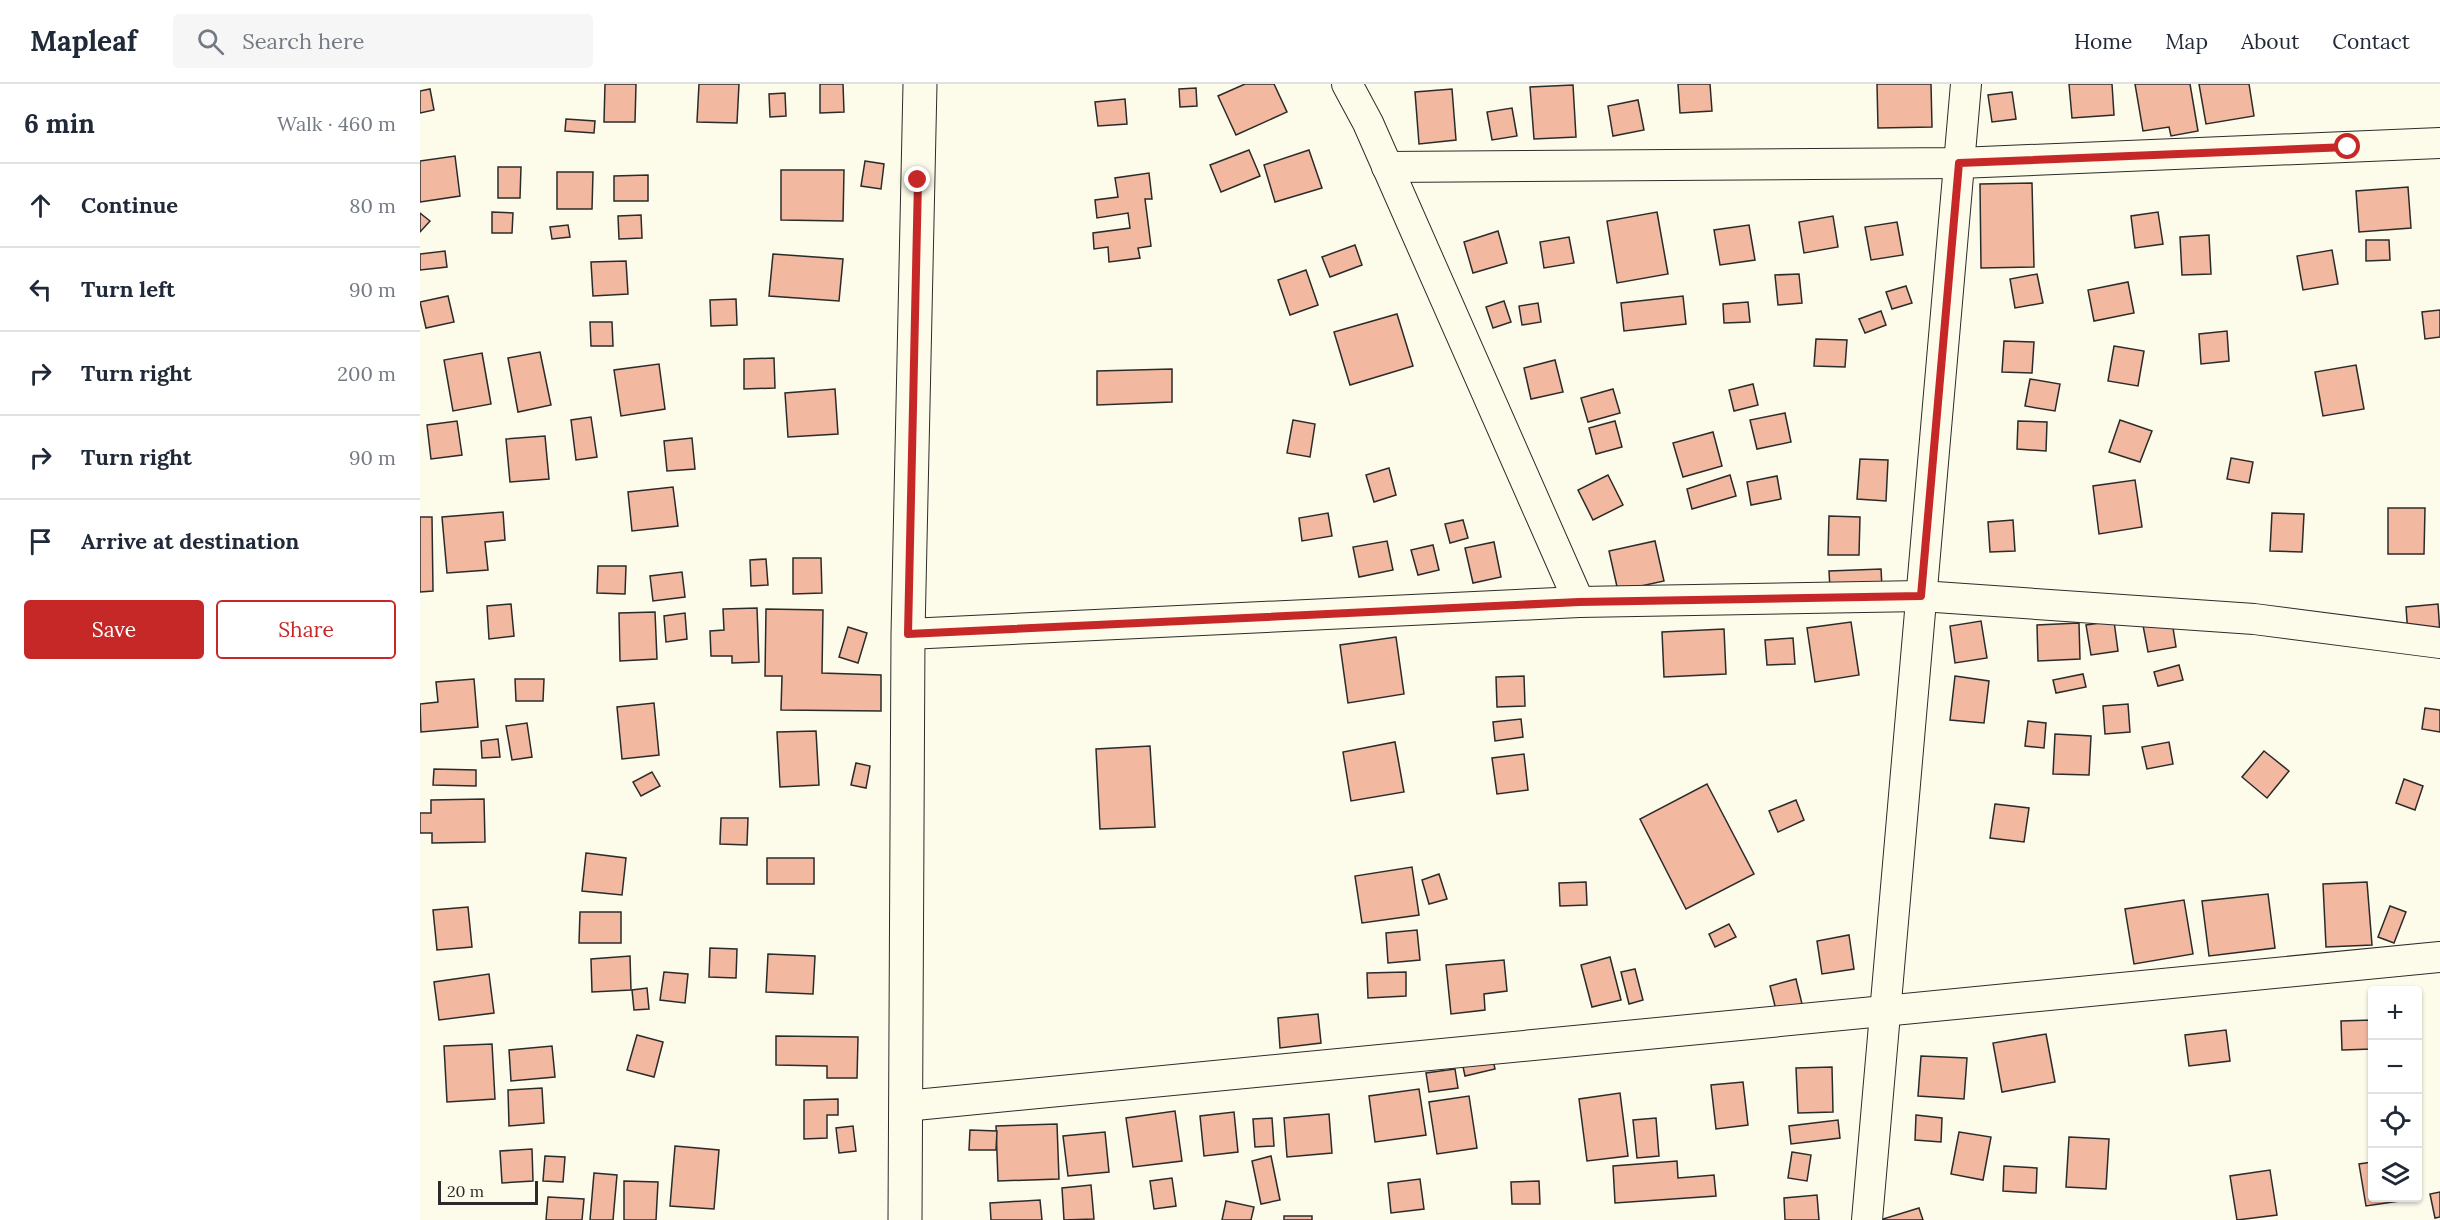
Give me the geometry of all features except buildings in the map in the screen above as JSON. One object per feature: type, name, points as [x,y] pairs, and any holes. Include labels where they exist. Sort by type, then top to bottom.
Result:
[{"type":"main road","points":[[905,1220],[908,634],[920,84]]},
{"type":"street","points":[[1867,1220],[1966,84]]},
{"type":"street","points":[[1353,87],[1579,602]]},
{"type":"street","points":[[1387,167],[1959,163],[2440,143]]},
{"type":"street","points":[[908,634],[1579,602],[1921,596],[2254,619],[2440,643]]},
{"type":"street","points":[[906,1107],[2440,957]]},
{"type":"route","points":[[918,180],[908,634],[1579,602],[1921,596],[1959,163],[2348,147]]}]
